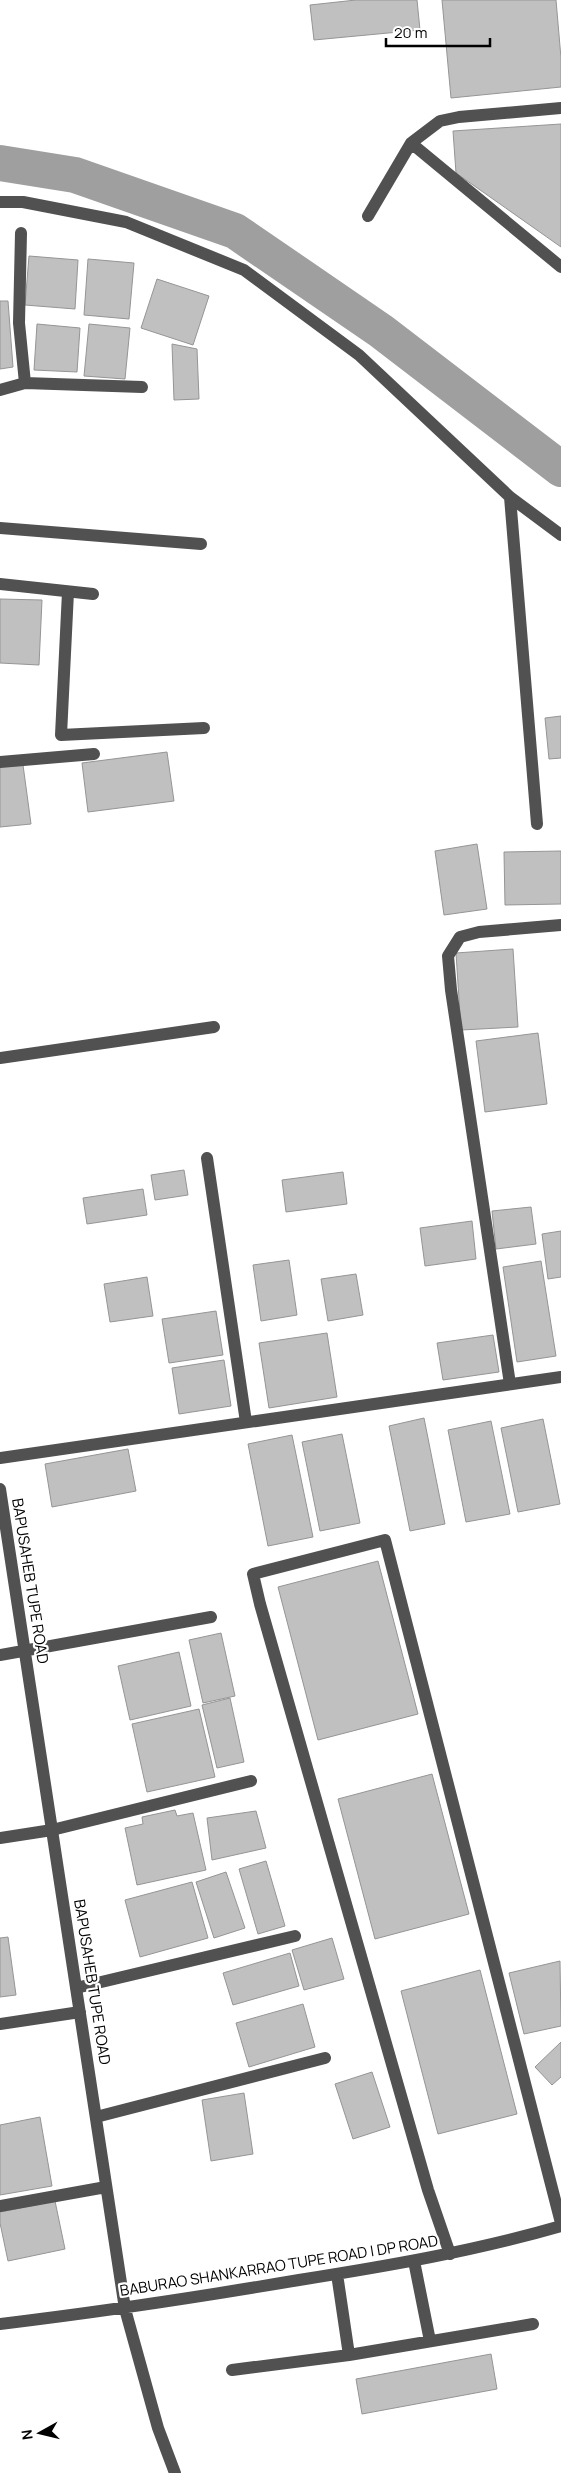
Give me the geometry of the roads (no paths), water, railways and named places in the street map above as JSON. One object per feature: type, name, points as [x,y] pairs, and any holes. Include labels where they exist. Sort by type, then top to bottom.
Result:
[{"type":"street","points":[[368,216],[411,143],[440,121],[459,117],[561,108]]},
{"type":"street","points":[[411,143],[561,267]]},
{"type":"street","points":[[0,202],[23,202],[126,222],[244,270],[359,355],[510,497],[561,536]]},
{"type":"street","points":[[21,233],[19,322],[25,383]]},
{"type":"street","points":[[0,390],[25,383],[142,388]]},
{"type":"street","points":[[510,497],[537,824]]},
{"type":"street","points":[[0,528],[200,544]]},
{"type":"street","points":[[0,584],[93,594]]},
{"type":"street","points":[[68,592],[61,735],[204,728]]},
{"type":"street","points":[[0,762],[94,754]]},
{"type":"street","points":[[510,1384],[451,990],[448,956],[460,937],[479,932],[561,925]]},
{"type":"street","points":[[0,1058],[214,1027]]},
{"type":"street","points":[[207,1158],[246,1422]]},
{"type":"street","points":[[0,1458],[561,1377]]},
{"type":"street","name":"BAPUSAHEB TUPE ROAD","points":[[0,1489],[5,1554],[25,1651],[125,2309],[158,2428],[175,2473]]},
{"type":"street","points":[[450,2254],[428,2190],[253,1574],[384,1540],[561,2224]]},
{"type":"street","points":[[0,1655],[211,1617]]},
{"type":"street","points":[[0,1838],[52,1830],[251,1781]]},
{"type":"street","points":[[76,1988],[295,1936]]},
{"type":"street","points":[[0,2024],[80,2012]]},
{"type":"street","points":[[96,2117],[325,2058]]},
{"type":"street","points":[[0,2206],[106,2187]]},
{"type":"street","name":"BABURAO SHANKARRAO TUPE ROAD | DP ROAD","points":[[0,2324],[125,2309],[414,2262],[500,2244],[561,2224]]},
{"type":"street","points":[[414,2262],[430,2341]]},
{"type":"street","points":[[337,2274],[349,2355]]},
{"type":"street","points":[[232,2370],[349,2355],[533,2324]]},
{"type":"waterway","points":[[0,163],[75,175],[235,231],[381,331],[561,469]]}]
